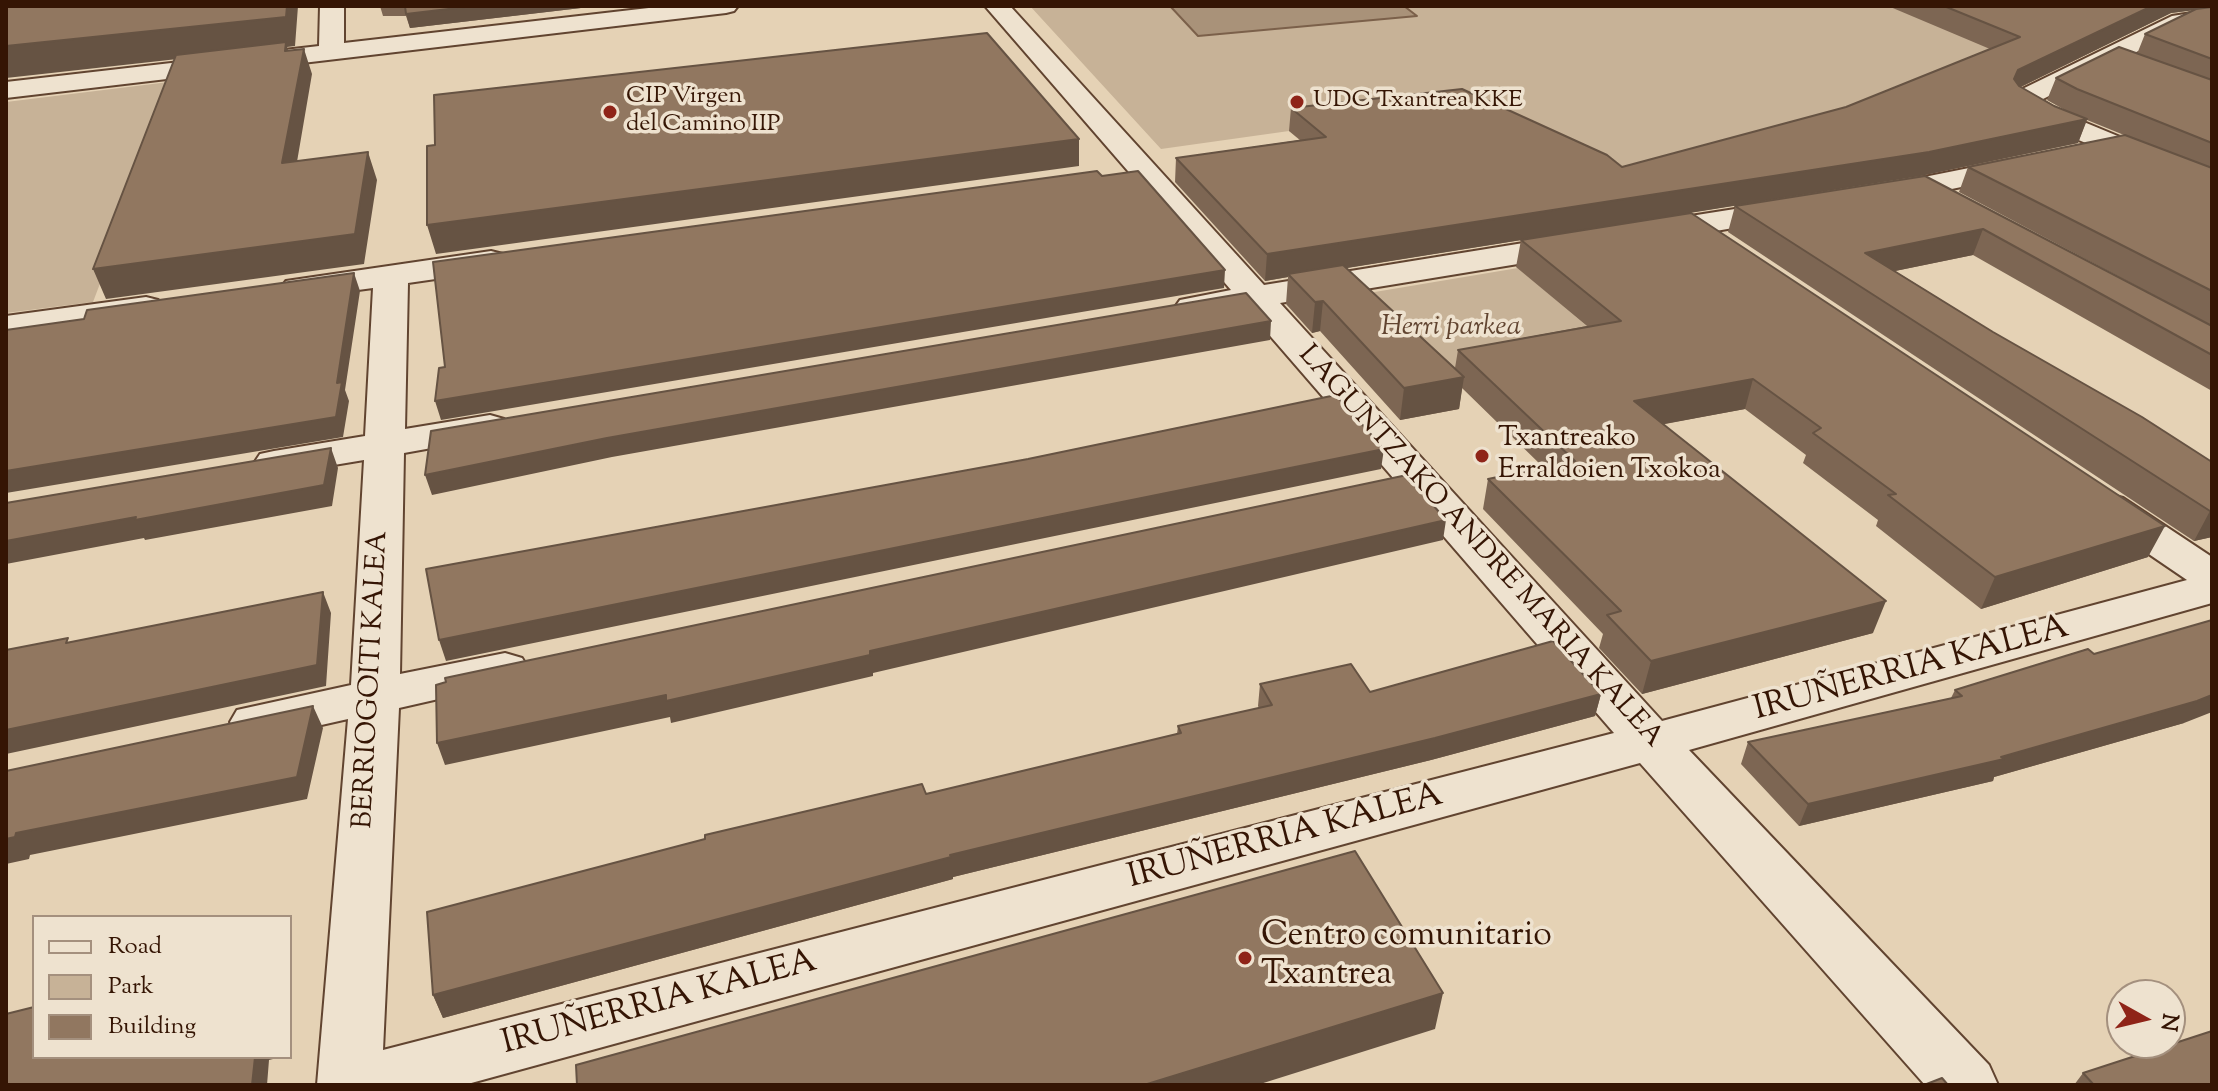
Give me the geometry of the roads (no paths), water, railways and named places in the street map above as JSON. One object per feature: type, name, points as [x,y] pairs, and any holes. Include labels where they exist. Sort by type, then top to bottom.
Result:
[{"type":"street","points":[[331,52],[332,6]]},
{"type":"street","points":[[6,90],[726,6]]},
{"type":"street","name":"LAGUNTZAKO ANDRE MARIA KALEA","points":[[997,6],[1648,723],[1966,1085]]},
{"type":"street","points":[[2160,6],[2207,20]]},
{"type":"street","points":[[2207,20],[2180,21],[2021,100],[2057,121],[2212,186]]},
{"type":"street","points":[[2107,56],[2134,67]]},
{"type":"street","points":[[1161,312],[1921,188],[2120,146]]},
{"type":"street","points":[[1921,188],[1963,210]]},
{"type":"street","points":[[1692,226],[1731,252]]},
{"type":"street","points":[[265,292],[516,258]]},
{"type":"street","name":"BERRIOGOITI KALEA","points":[[349,1085],[375,697],[391,275]]},
{"type":"street","name":"LAGUNTZAKO ANDRE MARIA KALEA","points":[[1260,295],[1417,477],[1648,723]]},
{"type":"street","points":[[6,327],[170,304]]},
{"type":"street","points":[[242,469],[524,421]]},
{"type":"street","points":[[1370,487],[1417,477]]},
{"type":"street","points":[[2082,489],[2212,577]]},
{"type":"street","name":"IRUÑERRIA KALEA","points":[[359,1085],[1648,723],[2212,588]]},
{"type":"street","points":[[206,732],[546,661]]},
{"type":"place","name":"UDC Txantrea KKE","points":[[1297,102]]},
{"type":"place","name":"CIP Virgen del Camino IIP","points":[[610,112]]},
{"type":"place","name":"Txantreako Erraldoien Txokoa","points":[[1482,456]]},
{"type":"place","name":"Centro comunitario Txantrea","points":[[1245,958]]},
{"type":"park label","name":"Herri parkea","points":[[1451,329]]}]
